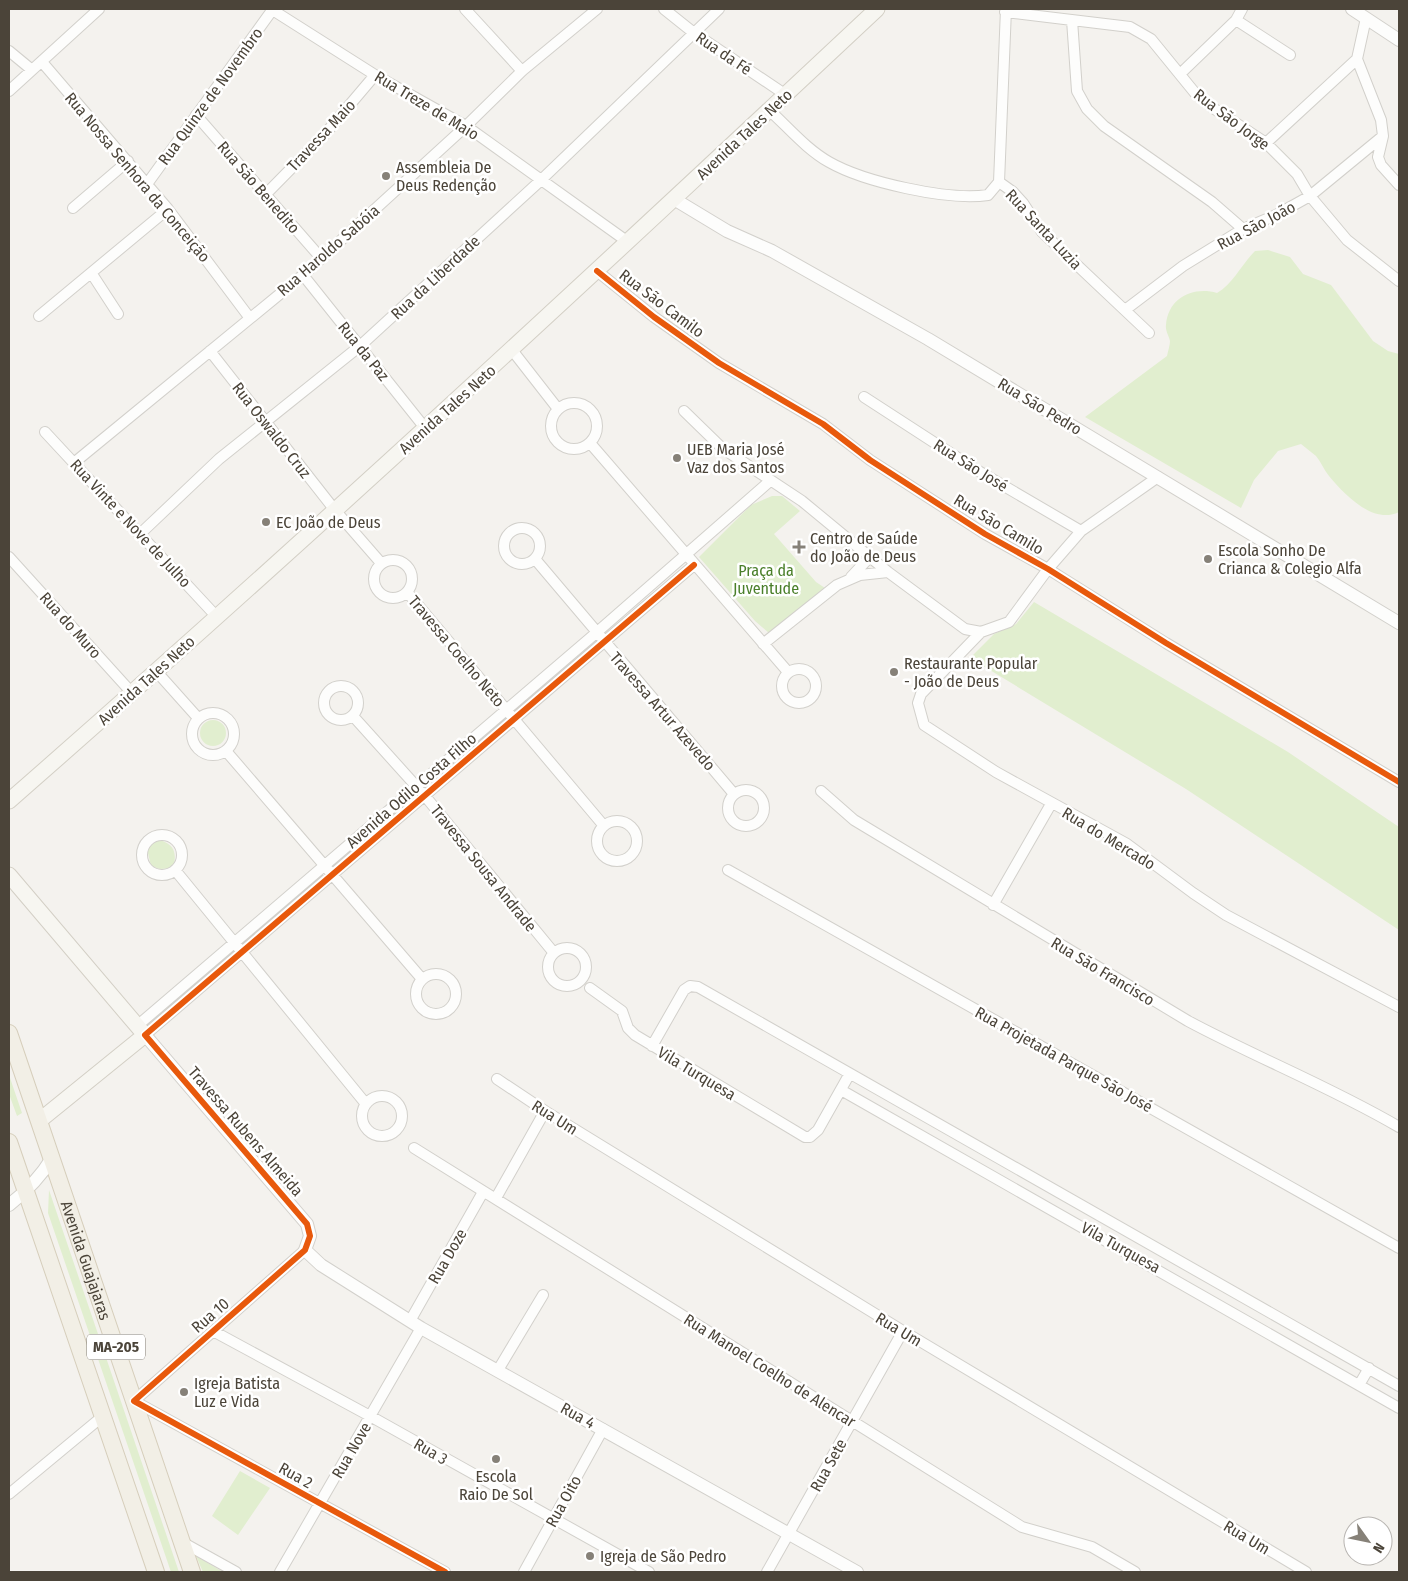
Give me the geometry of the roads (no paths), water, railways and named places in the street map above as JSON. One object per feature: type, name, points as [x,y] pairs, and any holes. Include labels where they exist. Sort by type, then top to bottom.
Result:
[{"type":"main road","name":"Avenida Tales Neto","points":[[9,801],[132,693],[512,350],[877,9]]},
{"type":"main road","name":"Travessa Rubens Almeida","points":[[9,874],[141,1031]]},
{"type":"main road","name":"Avenida Odilo Costa Filho","points":[[39,1121],[141,1031]]},
{"type":"main road","name":"Avenida Guajajaras","points":[[9,1033],[192,1572]]},
{"type":"main road","name":"MA-205","points":[[9,1142],[156,1572]]},
{"type":"street","points":[[9,91],[99,9]]},
{"type":"street","name":"Rua Treze de Maio","points":[[272,9],[375,75],[466,126],[540,181],[628,242]]},
{"type":"street","name":"Rua Quinze de Novembro","points":[[147,184],[272,9]]},
{"type":"street","points":[[465,9],[522,71]]},
{"type":"street","name":"Rua Haroldo Sabóia","points":[[75,462],[249,317],[303,275],[466,126],[522,71],[597,9]]},
{"type":"street","name":"Rua da Fé","points":[[664,9],[694,33],[786,95]]},
{"type":"street","name":"Rua da Liberdade","points":[[141,533],[219,459],[265,420],[360,346],[540,181],[719,9]]},
{"type":"street","points":[[1180,74],[1236,20],[1242,9]]},
{"type":"street","points":[[1352,9],[1399,40]]},
{"type":"street","name":"Rua São Jorge","points":[[1006,10],[1130,27],[1141,32],[1151,39],[1195,93],[1213,108],[1266,144],[1297,174],[1310,196],[1347,240],[1399,281]]},
{"type":"street","name":"Rua Santa Luzia","points":[[1006,10],[999,182],[1013,192],[1023,203],[1042,232],[1149,332]]},
{"type":"street","points":[[1266,144],[1357,59],[1366,18]]},
{"type":"street","points":[[1072,20],[1077,91],[1087,109],[1104,126],[1212,202],[1242,228]]},
{"type":"street","points":[[1236,20],[1290,55]]},
{"type":"street","points":[[9,51],[32,70]]},
{"type":"street","points":[[1357,59],[1378,109],[1383,136],[1378,157],[1381,165],[1399,185]]},
{"type":"street","name":"Rua Nossa Senhora da Conceição","points":[[42,62],[168,209],[249,317]]},
{"type":"street","name":"Travessa Maio","points":[[266,194],[325,134],[375,75]]},
{"type":"street","points":[[769,110],[812,150],[829,162],[846,170],[902,187],[951,195],[988,195],[999,182]]},
{"type":"street","name":"Rua São Benedito","points":[[196,115],[321,258]]},
{"type":"street","name":"Rua São João","points":[[1125,310],[1183,266],[1242,228],[1276,214],[1310,196],[1383,136]]},
{"type":"street","points":[[73,208],[128,161]]},
{"type":"street","name":"Rua São Pedro","points":[[674,199],[727,231],[772,251],[928,339],[1399,623]]},
{"type":"street","points":[[39,316],[92,274],[168,209]]},
{"type":"street","name":"Rua São Camilo","points":[[597,271],[654,317],[719,363],[822,424],[870,460],[985,534],[1048,569],[1166,643],[1399,782]]},
{"type":"street","points":[[92,274],[118,314]]},
{"type":"street","name":"Rua da Paz","points":[[303,275],[425,428]]},
{"type":"street","name":"Rua Oswaldo Cruz","points":[[210,350],[334,509]]},
{"type":"street","points":[[512,350],[558,410]]},
{"type":"street","name":"Rua São José","points":[[864,397],[975,469],[1081,531]]},
{"type":"street","points":[[571,403],[579,403],[592,410],[598,423],[595,438],[590,444],[576,450],[560,445],[555,439],[551,424],[558,410],[571,403]]},
{"type":"street","points":[[684,411],[722,448],[802,501],[888,572],[965,629],[981,632],[1009,622],[1048,569],[1081,531],[1158,477]]},
{"type":"street","name":"Rua Vinte e Nove de Julho","points":[[45,432],[141,533],[216,616]]},
{"type":"street","points":[[590,444],[788,672]]},
{"type":"street","name":"Avenida Odilo Costa Filho","points":[[141,1031],[234,943],[596,634],[770,481]]},
{"type":"street","points":[[334,509],[381,563]]},
{"type":"street","points":[[762,644],[818,599],[850,578],[866,561],[867,554]]},
{"type":"street","name":"Rua do Muro","points":[[9,557],[132,693]]},
{"type":"street","points":[[394,559],[407,565],[412,579],[407,592],[391,598],[380,594],[373,578],[381,563],[394,559]]},
{"type":"street","name":"Travessa Artur Azevedo","points":[[535,559],[596,634],[734,794]]},
{"type":"street","name":"Avenida Odilo Costa Filho","points":[[141,1031],[242,953],[694,565]]},
{"type":"street","points":[[850,578],[869,573],[888,572]]},
{"type":"street","name":"Travessa Coelho Neto","points":[[407,592],[604,826]]},
{"type":"street","name":"Rua do Mercado","points":[[981,632],[928,685],[918,703],[920,716],[924,724],[943,738],[1051,804],[1126,844],[1193,893],[1226,914],[1399,1007]]},
{"type":"street","points":[[156,671],[198,718]]},
{"type":"street","points":[[211,712],[224,715],[230,720],[233,726],[234,740],[226,751],[213,756],[199,751],[192,738],[194,724],[198,718],[211,712]]},
{"type":"street","name":"Travessa Sousa Andrade","points":[[353,716],[425,796],[554,953]]},
{"type":"street","points":[[226,751],[422,979]]},
{"type":"street","name":"Rua São Francisco","points":[[821,791],[854,820],[1188,1021],[1230,1044],[1334,1090],[1399,1128]]},
{"type":"street","points":[[993,905],[1051,804]]},
{"type":"street","points":[[621,821],[632,827],[636,832],[637,845],[631,856],[618,861],[605,857],[600,852],[597,838],[604,826],[609,822],[621,821]]},
{"type":"street","points":[[162,834],[175,839],[182,852],[180,865],[175,870],[163,875],[150,872],[146,868],[142,862],[142,849],[149,839],[162,834]]},
{"type":"street","points":[[175,870],[366,1104]]},
{"type":"street","name":"Rua Projetada Parque São José","points":[[728,870],[1399,1248]]},
{"type":"street","points":[[435,974],[442,975],[453,984],[456,997],[449,1010],[444,1013],[431,1014],[420,1008],[417,1002],[416,990],[422,979],[435,974]]},
{"type":"street","name":"Vila Turquesa","points":[[849,1075],[818,1130],[808,1138],[652,1046],[684,990],[695,986],[849,1075],[1179,1259],[1399,1386]]},
{"type":"street","points":[[590,988],[620,1009],[631,1032],[652,1046]]},
{"type":"street","name":"Travessa Rubens Almeida","points":[[141,1031],[307,1224],[310,1236],[305,1250]]},
{"type":"street","name":"Rua Um","points":[[497,1079],[545,1112],[903,1331],[1306,1572]]},
{"type":"street","name":"Vila Turquesa","points":[[841,1090],[1170,1275],[1399,1408]]},
{"type":"street","points":[[377,1096],[390,1097],[400,1106],[403,1112],[401,1126],[391,1135],[384,1137],[372,1134],[366,1129],[362,1117],[366,1104],[377,1096]]},
{"type":"street","points":[[496,1198],[545,1112]]},
{"type":"street","name":"Rua Manoel Coelho de Alencar","points":[[414,1148],[1022,1527],[1092,1547],[1135,1572]]},
{"type":"street","points":[[979,1167],[987,1152]]},
{"type":"street","points":[[9,1205],[26,1193],[41,1176],[52,1158]]},
{"type":"street","name":"Rua Doze","points":[[415,1324],[483,1192]]},
{"type":"street","name":"Rua 4","points":[[305,1250],[321,1265],[415,1324],[857,1572]]},
{"type":"street","name":"Rua 10","points":[[134,1401],[305,1250]]},
{"type":"street","points":[[1170,1275],[1179,1259]]},
{"type":"street","points":[[498,1370],[542,1295]]},
{"type":"street","name":"Rua Nove","points":[[280,1572],[370,1416],[415,1324]]},
{"type":"street","name":"Rua 3","points":[[213,1331],[370,1416],[649,1572]]},
{"type":"street","name":"Rua Sete","points":[[767,1572],[903,1331]]},
{"type":"street","points":[[1359,1385],[1369,1368]]},
{"type":"street","name":"Rua 2","points":[[134,1401],[444,1572]]},
{"type":"street","points":[[9,1494],[103,1416]]},
{"type":"street","name":"Rua Oito","points":[[524,1572],[603,1429]]},
{"type":"street","points":[[182,1542],[236,1572]]},
{"type":"place","name":"Assembleia De Deus Redenção","points":[[386,176]]},
{"type":"place","name":"UEB Maria José Vaz dos Santos","points":[[677,458]]},
{"type":"place","name":"EC João de Deus","points":[[266,522]]},
{"type":"place","name":"Centro de Saúde do João de Deus","points":[[799,547]]},
{"type":"place","name":"Escola Sonho De Crianca & Colegio Alfa","points":[[1208,559]]},
{"type":"place","name":"Restaurante Popular - João de Deus","points":[[894,672]]},
{"type":"place","name":"Igreja Batista Luz e Vida","points":[[184,1392]]},
{"type":"place","name":"Escola Raio De Sol","points":[[496,1459]]},
{"type":"place","name":"Igreja de São Pedro","points":[[590,1556]]},
{"type":"park label","name":"Praça da Juventude","points":[[766,579]]}]
